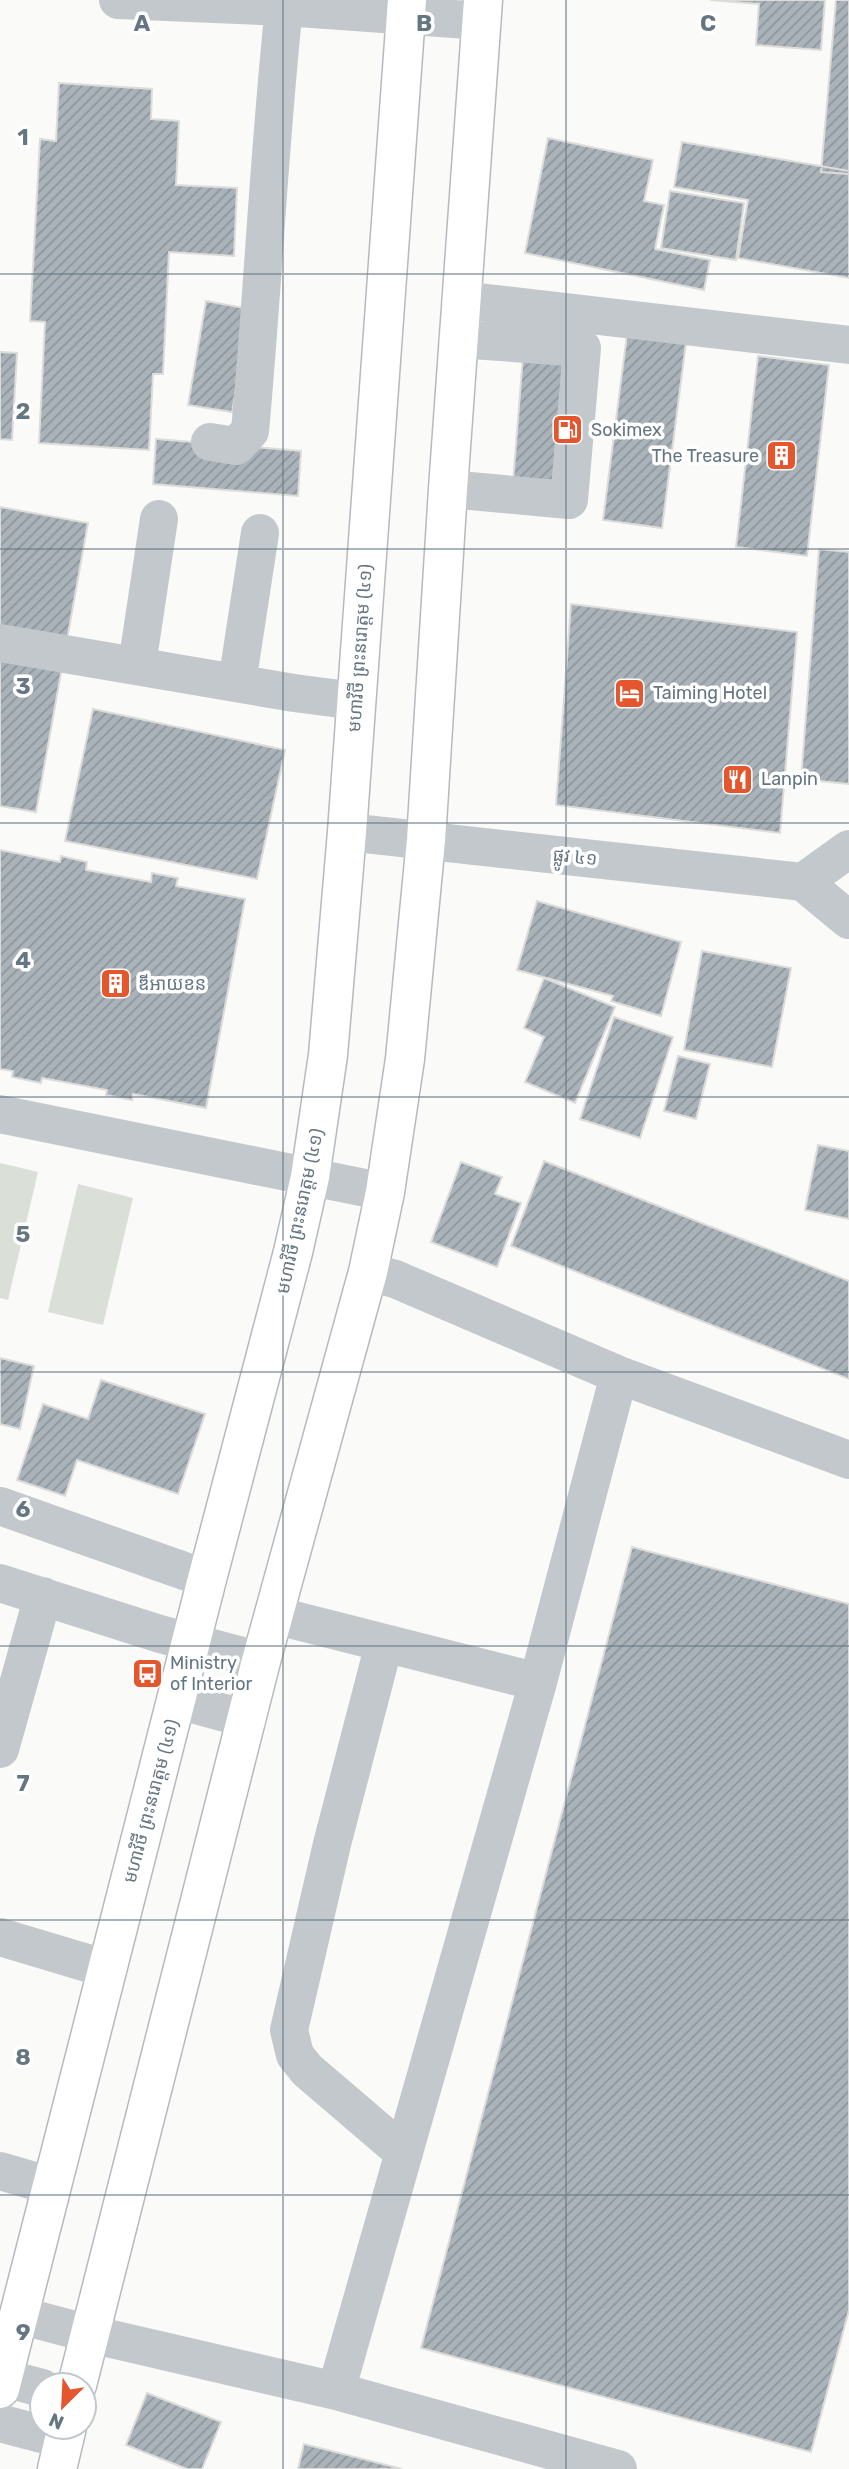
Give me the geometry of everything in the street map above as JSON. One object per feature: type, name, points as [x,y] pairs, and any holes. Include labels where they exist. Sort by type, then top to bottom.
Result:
[{"type":"main road","name":"មហាវិថី ព្រះនរោត្តម (៤១)","points":[[1,2381],[290,1265],[310,1177],[328,1055],[348,831],[407,8]]},
{"type":"main road","points":[[81,2371],[261,1661],[368,1272],[386,1192],[405,1059],[426,840],[482,11]]},
{"type":"street","points":[[118,0],[284,8],[482,11]]},
{"type":"street","points":[[209,442],[236,446],[250,431],[261,306],[271,134],[284,8]]},
{"type":"street","points":[[461,300],[849,345]]},
{"type":"street","points":[[448,489],[569,500],[582,348],[458,339]]},
{"type":"street","points":[[137,665],[159,519]]},
{"type":"street","points":[[237,683],[260,533]]},
{"type":"street","points":[[0,643],[356,701]]},
{"type":"street","name":"ផ្លូវ ៤១","points":[[348,831],[803,882]]},
{"type":"street","points":[[849,849],[803,882],[849,920]]},
{"type":"street","points":[[0,1114],[386,1192]]},
{"type":"street","points":[[368,1272],[395,1279],[619,1375],[849,1460]]},
{"type":"street","points":[[336,2391],[538,1682],[619,1375]]},
{"type":"street","points":[[0,1506],[207,1579]]},
{"type":"street","points":[[0,1583],[160,1634],[261,1661]]},
{"type":"street","points":[[0,1749],[43,1596]]},
{"type":"street","points":[[274,1615],[538,1682]]},
{"type":"street","points":[[384,1644],[332,1844],[289,2030],[295,2054],[307,2070],[404,2153]]},
{"type":"street","points":[[177,1700],[247,1718]]},
{"type":"street","points":[[0,1937],[107,1969]]},
{"type":"street","points":[[0,2171],[51,2186]]},
{"type":"street","points":[[19,2315],[336,2391],[618,2469]]},
{"type":"street","points":[[1,2381],[28,2386]]},
{"type":"street","points":[[0,2423],[63,2446]]},
{"type":"shaded area","points":[[0,1163],[38,1172],[8,1300],[0,1298]]},
{"type":"shaded area","points":[[78,1184],[133,1198],[103,1325],[48,1312]]},
{"type":"building","points":[[710,0],[825,0],[821,50],[756,45],[759,4]]},
{"type":"building","points":[[836,0],[849,0],[849,174],[821,172]]},
{"type":"building","points":[[59,83],[152,89],[151,119],[179,121],[176,185],[237,188],[234,256],[169,252],[163,374],[153,374],[149,450],[39,443],[45,322],[30,321],[40,139],[56,141]]},
{"type":"building","points":[[548,138],[653,160],[644,201],[664,205],[655,249],[710,260],[704,290],[525,253]]},
{"type":"building","points":[[682,142],[849,171],[849,278],[738,258],[748,200],[674,187]]},
{"type":"building","points":[[670,191],[744,203],[736,260],[661,248]]},
{"type":"building","points":[[206,301],[250,309],[232,412],[188,405]]},
{"type":"building","points":[[628,327],[687,335],[662,528],[603,520]]},
{"type":"building","points":[[525,330],[581,335],[568,500],[512,495]]},
{"type":"building","points":[[0,352],[17,353],[12,440],[0,439]]},
{"type":"building","name":"The Treasure","points":[[758,356],[829,365],[807,556],[736,547]]},
{"type":"building","points":[[156,439],[301,451],[298,496],[153,484]]},
{"type":"building","points":[[0,507],[88,523],[36,812],[0,806]]},
{"type":"building","points":[[819,549],[849,552],[849,784],[801,779]]},
{"type":"building","points":[[571,604],[797,632],[780,833],[556,805]]},
{"type":"building","points":[[93,709],[285,750],[257,879],[65,841]]},
{"type":"building","name":"ឌីអាយខន","points":[[0,850],[60,862],[61,856],[87,862],[86,870],[151,882],[152,873],[178,878],[176,886],[245,899],[206,1108],[133,1094],[132,1100],[106,1095],[107,1090],[42,1078],[41,1083],[12,1077],[13,1071],[0,1069]]},
{"type":"building","points":[[537,901],[681,942],[661,1016],[611,1001],[613,996],[517,970]]},
{"type":"building","points":[[702,951],[791,968],[772,1067],[684,1050]]},
{"type":"building","points":[[544,978],[615,1007],[575,1103],[525,1082],[544,1037],[524,1028]]},
{"type":"building","points":[[614,1017],[673,1037],[640,1138],[580,1119]]},
{"type":"building","points":[[678,1056],[710,1064],[696,1119],[664,1111]]},
{"type":"building","points":[[818,1145],[849,1151],[849,1219],[805,1210]]},
{"type":"building","points":[[544,1161],[849,1281],[849,1379],[511,1246]]},
{"type":"building","points":[[461,1162],[502,1177],[495,1194],[521,1203],[497,1267],[431,1242]]},
{"type":"building","points":[[0,1358],[34,1366],[20,1429],[0,1424]]},
{"type":"building","points":[[101,1380],[205,1414],[178,1494],[77,1460],[65,1496],[17,1480],[43,1404],[88,1419]]},
{"type":"building","points":[[632,1547],[849,1604],[849,2310],[811,2452],[421,2348]]},
{"type":"building","points":[[147,2393],[221,2422],[202,2469],[187,2469],[126,2445]]},
{"type":"building","points":[[304,2444],[402,2469],[298,2469]]},
{"type":"place","name":"Sokimex","points":[[568,430]]},
{"type":"place","name":"The Treasure","points":[[782,456]]},
{"type":"place","name":"Taiming Hotel","points":[[630,693]]},
{"type":"place","name":"Lanpin","points":[[738,779]]},
{"type":"place","name":"ឌីអាយខន","points":[[115,984]]},
{"type":"place","name":"Ministry of Interior","points":[[147,1673]]}]
